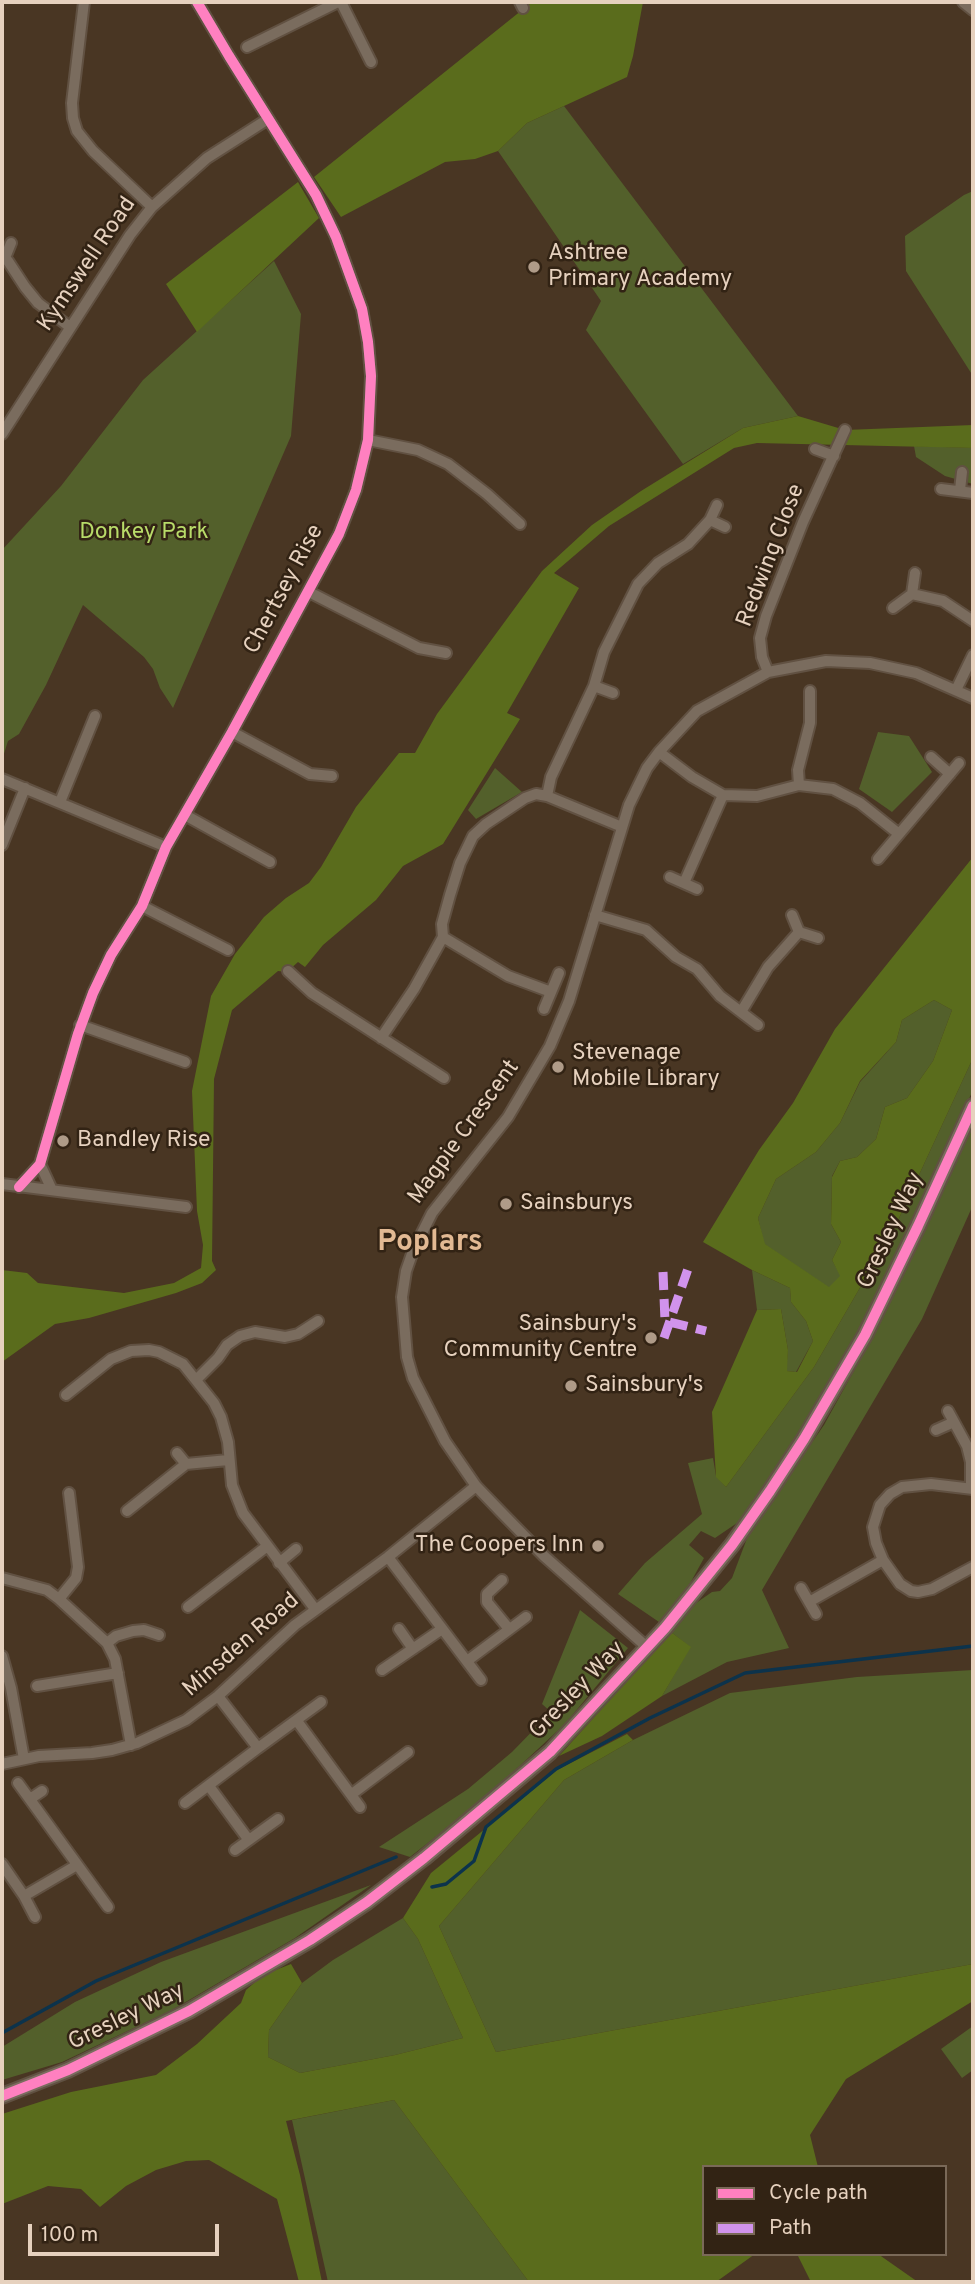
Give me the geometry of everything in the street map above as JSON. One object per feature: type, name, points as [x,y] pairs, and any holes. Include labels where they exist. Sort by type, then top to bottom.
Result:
[{"type":"street","points":[[83,2],[72,103],[77,131],[93,151],[152,207]]},
{"type":"street","name":"Chertsey Rise","points":[[19,1187],[40,1164],[80,1025],[111,956],[142,906],[166,847],[232,732],[339,534],[364,462],[368,440],[371,376],[362,309],[330,220],[197,2]]},
{"type":"street","points":[[247,47],[340,2],[371,62]]},
{"type":"street","points":[[963,2],[973,10]]},
{"type":"street","name":"Kymswell Road","points":[[2,434],[130,235],[152,207],[207,158],[268,119]]},
{"type":"street","points":[[11,243],[3,258],[38,303],[70,327]]},
{"type":"street","name":"Redwing Close","points":[[768,672],[762,657],[760,638],[766,615],[803,522],[845,430]]},
{"type":"street","points":[[368,440],[406,447],[447,464],[487,494],[520,524]]},
{"type":"street","points":[[815,449],[834,456]]},
{"type":"street","points":[[960,490],[962,472]]},
{"type":"street","points":[[941,489],[973,494]]},
{"type":"street","points":[[547,796],[556,765],[594,686],[604,652],[638,584],[658,563],[688,544],[710,520],[717,505]]},
{"type":"street","points":[[710,520],[725,527]]},
{"type":"street","points":[[893,608],[912,594],[915,573]]},
{"type":"street","name":"Chertsey Rise","points":[[309,592],[419,648],[446,653]]},
{"type":"street","points":[[912,594],[943,601],[973,621]]},
{"type":"street","points":[[956,690],[973,655]]},
{"type":"street","name":"Magpie Crescent","points":[[648,1648],[544,1556],[476,1486],[445,1441],[413,1378],[404,1335],[402,1297],[406,1271],[418,1237],[432,1213],[501,1125],[550,1046],[569,1001],[622,827],[638,785],[659,752],[697,711],[768,672],[826,661],[870,663],[916,673],[973,698]]},
{"type":"street","points":[[594,686],[612,693]]},
{"type":"street","points":[[799,785],[797,770],[810,723],[810,691]]},
{"type":"street","points":[[60,802],[95,716]]},
{"type":"street","points":[[232,732],[310,774],[332,776]]},
{"type":"street","points":[[659,752],[723,796],[757,796],[799,785],[833,789],[860,803],[899,834]]},
{"type":"street","points":[[931,757],[950,774]]},
{"type":"street","points":[[878,859],[959,763]]},
{"type":"street","points":[[2,779],[166,847]]},
{"type":"street","points":[[2,845],[25,788]]},
{"type":"street","points":[[381,1038],[414,989],[443,937],[442,924],[460,863],[473,836],[486,824],[525,798],[536,794],[622,827]]},
{"type":"street","points":[[684,883],[723,796]]},
{"type":"street","points":[[185,815],[270,862]]},
{"type":"street","points":[[670,877],[697,889]]},
{"type":"street","points":[[142,906],[228,950]]},
{"type":"street","points":[[595,915],[646,930],[676,957],[698,969],[720,996],[758,1025]]},
{"type":"street","points":[[792,915],[799,932]]},
{"type":"street","points":[[741,1012],[768,967],[799,932]]},
{"type":"street","points":[[799,932],[818,938]]},
{"type":"street","points":[[443,937],[508,976],[551,992]]},
{"type":"street","points":[[288,971],[312,993],[444,1077]]},
{"type":"street","points":[[544,1009],[559,973]]},
{"type":"street","points":[[80,1025],[185,1062]]},
{"type":"street","name":"Gresley Way","points":[[2,2096],[68,2070],[189,2011],[310,1940],[367,1902],[434,1850],[550,1752],[665,1628],[732,1545],[771,1491],[833,1391],[887,1291],[973,1106]]},
{"type":"street","points":[[40,1164],[52,1190]]},
{"type":"street","points":[[2,1184],[186,1207]]},
{"type":"street","points":[[197,1379],[227,1345],[240,1336],[255,1332],[285,1337],[298,1334],[318,1321]]},
{"type":"street","points":[[66,1395],[79,1377],[131,1351],[149,1350],[177,1359],[197,1379],[221,1417],[228,1442],[228,1460],[237,1500],[250,1525],[316,1609]]},
{"type":"street","points":[[936,1430],[951,1417],[970,1454],[972,1489],[931,1484],[902,1487],[890,1494],[880,1505],[873,1520],[876,1543],[900,1584],[918,1592],[932,1589],[972,1570]]},
{"type":"street","points":[[177,1452],[186,1464]]},
{"type":"street","points":[[127,1511],[186,1464],[228,1460]]},
{"type":"street","name":"Minsden Road","points":[[2,1764],[24,1759],[92,1754],[131,1745],[167,1731],[203,1709],[276,1640],[388,1557],[476,1486]]},
{"type":"street","points":[[59,1599],[76,1578],[78,1567],[69,1493]]},
{"type":"street","points":[[188,1608],[266,1547]]},
{"type":"street","points":[[279,1563],[296,1549]]},
{"type":"street","points":[[388,1557],[481,1680]]},
{"type":"street","points":[[809,1602],[884,1560]]},
{"type":"street","points":[[2,1578],[38,1586],[59,1599],[107,1643],[115,1659],[131,1745]]},
{"type":"street","points":[[502,1580],[487,1594],[487,1602],[509,1629]]},
{"type":"street","points":[[801,1587],[816,1614]]},
{"type":"street","points":[[467,1661],[526,1617]]},
{"type":"street","points":[[399,1629],[413,1649]]},
{"type":"street","points":[[382,1670],[442,1629]]},
{"type":"street","points":[[107,1643],[116,1636],[134,1631],[144,1630],[159,1635]]},
{"type":"street","points":[[2,1656],[12,1688],[24,1759]]},
{"type":"street","points":[[37,1686],[118,1673]]},
{"type":"street","points":[[218,1696],[258,1748]]},
{"type":"street","points":[[186,1803],[321,1702]]},
{"type":"street","points":[[298,1721],[360,1807]]},
{"type":"street","points":[[352,1794],[408,1752]]},
{"type":"street","points":[[18,1783],[108,1907]]},
{"type":"street","points":[[209,1786],[248,1839]]},
{"type":"street","points":[[30,1799],[42,1791]]},
{"type":"street","points":[[234,1850],[278,1819]]},
{"type":"street","points":[[2,1864],[24,1895],[34,1917]]},
{"type":"street","points":[[24,1895],[77,1865]]},
{"type":"green space","points":[[532,2],[643,2],[627,77],[527,123],[498,151],[475,159],[445,162],[341,217],[314,177]]},
{"type":"green space","points":[[564,106],[798,416],[743,428],[683,464],[586,330],[601,301],[498,151],[527,123]]},
{"type":"green space","points":[[298,182],[319,218],[197,332],[166,284]]},
{"type":"green space","points":[[973,191],[973,376],[906,271],[905,236]]},
{"type":"green space","name":"Donkey Park","points":[[274,261],[301,314],[291,436],[173,708],[144,657],[83,605],[46,685],[19,734],[8,741],[2,760],[2,550],[61,486],[143,380]]},
{"type":"green space","points":[[798,416],[845,430],[973,425],[973,448],[757,443],[734,448],[609,526],[554,573],[579,588],[507,713],[520,719],[443,844],[403,866],[376,900],[323,945],[305,967],[298,962],[287,972],[278,971],[232,1010],[214,1079],[212,1261],[216,1270],[202,1283],[176,1293],[89,1318],[55,1324],[2,1362],[2,1270],[27,1273],[38,1283],[124,1293],[174,1283],[201,1268],[203,1245],[197,1211],[192,1091],[211,996],[235,954],[264,917],[309,883],[356,807],[399,753],[415,753],[437,714],[542,571],[592,525],[641,491],[743,428]]},
{"type":"green space","points":[[914,446],[973,448],[973,484],[945,476],[916,457]]},
{"type":"green space","points":[[878,732],[909,736],[932,772],[892,812],[859,789]]},
{"type":"green space","points":[[495,768],[522,792],[476,819],[468,810]]},
{"type":"green space","points":[[973,857],[973,1058],[894,1229],[814,1367],[726,1487],[716,1477],[712,1412],[757,1310],[781,1309],[788,1350],[787,1371],[797,1372],[813,1341],[806,1321],[791,1302],[790,1288],[703,1242],[759,1150],[793,1103],[835,1029]],"holes":[[[934,1000],[952,1010],[933,1061],[907,1098],[885,1107],[876,1139],[857,1157],[840,1161],[832,1177],[831,1224],[841,1242],[832,1260],[840,1276],[829,1287],[765,1244],[758,1218],[776,1179],[816,1152],[840,1123],[860,1081],[896,1042],[902,1020]]]},
{"type":"green space","points":[[934,1000],[952,1010],[933,1061],[907,1098],[885,1107],[876,1139],[857,1157],[840,1161],[832,1176],[831,1224],[841,1242],[832,1260],[841,1276],[829,1288],[764,1244],[758,1218],[776,1179],[816,1152],[840,1123],[860,1082],[896,1042],[902,1020]]},
{"type":"green space","points":[[973,1058],[973,1090],[912,1225],[855,1338],[784,1458],[740,1521],[715,1538],[701,1531],[689,1545],[704,1558],[687,1589],[659,1622],[618,1594],[645,1563],[702,1514],[688,1463],[713,1458],[716,1476],[726,1487],[814,1367],[894,1229]]},
{"type":"green space","points":[[973,1124],[973,1205],[922,1319],[762,1590],[789,1648],[727,1662],[662,1696],[690,1647],[671,1632],[696,1603],[712,1592],[720,1591],[732,1578],[749,1533],[824,1425],[879,1325]]},
{"type":"green space","points":[[752,1270],[790,1288],[791,1302],[806,1321],[813,1341],[796,1372],[786,1371],[788,1350],[781,1309],[757,1310]]},
{"type":"green space","points":[[580,1610],[628,1648],[565,1724],[484,1799],[410,1857],[379,1847],[468,1789],[512,1752],[551,1712],[542,1704]]},
{"type":"green space","points":[[671,1632],[691,1647],[662,1696],[602,1736],[559,1756]]},
{"type":"green space","points":[[973,1670],[973,1964],[496,2052],[439,1926],[564,1780],[633,1740],[730,1693],[857,1677]]},
{"type":"green space","points":[[627,1734],[633,1740],[564,1780],[439,1926],[496,2052],[973,1964],[973,2001],[846,2079],[810,2135],[818,2165],[702,2165],[702,2256],[752,2256],[716,2282],[529,2282],[394,2100],[286,2121],[322,2282],[299,2282],[277,2199],[209,2160],[186,2161],[156,2170],[126,2186],[100,2207],[81,2189],[48,2186],[2,2204],[2,2114],[71,2092],[156,2075],[197,2044],[241,2003],[246,1990],[263,1975],[291,1964],[302,1983],[269,2030],[268,2057],[300,2073],[395,2055],[463,2038],[418,1939],[403,1918],[431,1873],[557,1770]]},
{"type":"green space","points":[[371,1885],[295,1938],[172,2010],[62,2062],[2,2080],[2,2047],[75,2002],[161,1962]]},
{"type":"green space","points":[[403,1918],[418,1939],[463,2038],[395,2055],[300,2073],[268,2057],[269,2030],[302,1983],[333,1960]]},
{"type":"green space","points":[[973,2026],[973,2070],[962,2078],[941,2049]]},
{"type":"green space","points":[[394,2100],[529,2282],[328,2282],[292,2120]]},
{"type":"green space","points":[[798,2256],[881,2256],[918,2282],[811,2282]]},
{"type":"waterway","points":[[432,1887],[446,1884],[474,1861],[486,1827],[556,1769],[650,1718],[745,1673],[973,1646]]},
{"type":"waterway","points":[[2,2033],[96,1981],[396,1857]]},
{"type":"marked path","points":[[664,1338],[690,1263]]},
{"type":"marked path","points":[[663,1272],[665,1321],[706,1331]]},
{"type":"cycle path","points":[[19,1187],[40,1164],[78,1034],[93,993],[111,955],[142,906],[166,847],[232,732],[339,534],[356,490],[368,440],[371,376],[368,342],[362,309],[336,237],[316,195],[197,2]]},
{"type":"cycle path","points":[[2,2096],[68,2070],[189,2011],[310,1940],[367,1902],[424,1858],[550,1752],[665,1628],[732,1545],[770,1491],[865,1335],[973,1106]]},
{"type":"place","name":"Ashtree Primary Academy","points":[[534,267]]},
{"type":"place","name":"Stevenage Mobile Library","points":[[558,1067]]},
{"type":"place","name":"Bandley Rise","points":[[63,1141]]},
{"type":"place","name":"Sainsburys","points":[[506,1204]]},
{"type":"place","name":"Sainsbury's Community Centre","points":[[651,1338]]},
{"type":"place","name":"Sainsbury's","points":[[571,1386]]},
{"type":"place","name":"The Coopers Inn","points":[[598,1546]]},
{"type":"district","name":"Poplars","points":[[430,1244]]}]
